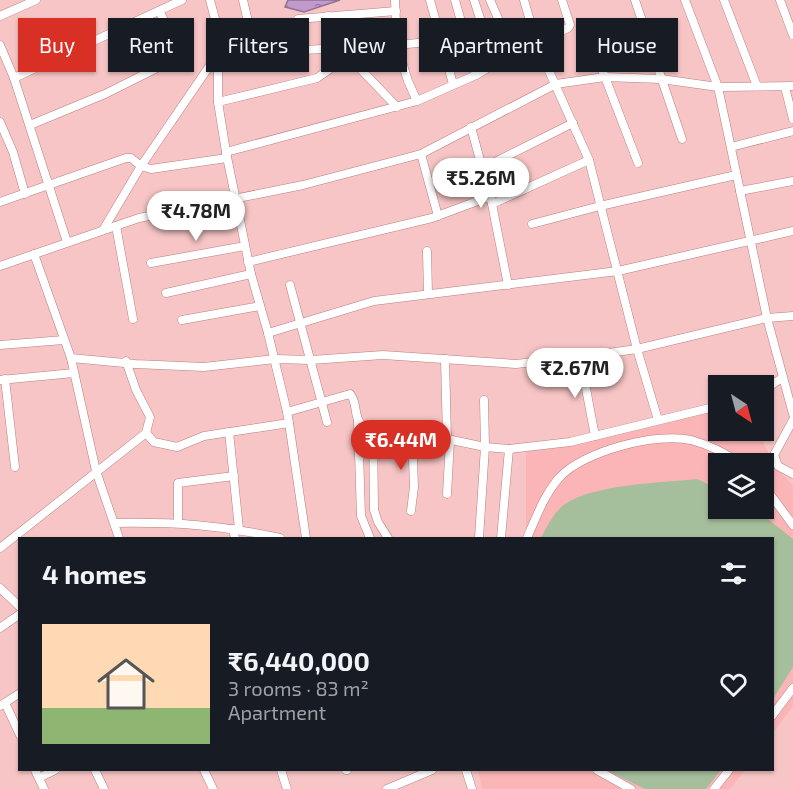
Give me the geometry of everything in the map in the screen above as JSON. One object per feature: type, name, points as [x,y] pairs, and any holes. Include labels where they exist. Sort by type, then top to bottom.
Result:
[{"type":"street","points":[[0,16],[36,0]]},
{"type":"street","points":[[14,78],[182,0]]},
{"type":"street","points":[[210,0],[215,18]]},
{"type":"street","points":[[243,0],[247,18]]},
{"type":"street","points":[[396,0],[396,18]]},
{"type":"street","points":[[430,0],[434,18]]},
{"type":"street","points":[[455,0],[476,75]]},
{"type":"street","points":[[474,0],[480,18]]},
{"type":"street","points":[[490,0],[498,18]]},
{"type":"street","points":[[524,0],[529,18]]},
{"type":"street","points":[[563,0],[570,25],[564,31]]},
{"type":"street","points":[[635,0],[682,139]]},
{"type":"street","points":[[686,0],[718,87],[767,318],[793,414]]},
{"type":"street","points":[[724,0],[757,86]]},
{"type":"street","points":[[780,0],[793,35]]},
{"type":"street","points":[[30,126],[105,94],[179,57],[180,50],[159,11]]},
{"type":"street","points":[[308,18],[396,11]]},
{"type":"street","points":[[0,45],[14,78],[67,242]]},
{"type":"street","points":[[103,230],[141,166],[206,71]]},
{"type":"street","points":[[217,72],[218,102],[235,200],[248,262],[287,412],[306,537]]},
{"type":"street","points":[[218,102],[317,78],[325,72]]},
{"type":"street","points":[[364,72],[397,106]]},
{"type":"street","points":[[405,72],[417,101]]},
{"type":"street","points":[[449,72],[453,84]]},
{"type":"street","points":[[0,202],[126,158],[131,158],[147,169],[155,169],[227,155],[417,101],[481,72]]},
{"type":"street","points":[[550,72],[589,160],[637,349],[658,420]]},
{"type":"street","points":[[603,72],[639,163]]},
{"type":"street","points":[[0,266],[139,218],[303,185],[422,154],[556,84],[605,77],[661,79],[718,87],[789,86],[793,119]]},
{"type":"street","points":[[0,122],[13,152],[26,194]]},
{"type":"street","points":[[483,168],[573,123]]},
{"type":"street","points":[[471,127],[492,200],[508,285]]},
{"type":"street","points":[[731,147],[793,131]]},
{"type":"street","points":[[422,154],[438,216]]},
{"type":"street","points":[[248,262],[438,216],[492,200],[589,160]]},
{"type":"street","points":[[531,224],[736,175]]},
{"type":"street","points":[[741,191],[793,182]]},
{"type":"street","points":[[116,226],[134,319]]},
{"type":"street","points":[[268,333],[374,301],[618,271],[793,231]]},
{"type":"street","points":[[151,263],[245,246]]},
{"type":"street","points":[[427,251],[428,294]]},
{"type":"street","points":[[34,254],[71,357],[96,471],[119,537]]},
{"type":"street","points":[[166,293],[251,274]]},
{"type":"street","points":[[290,285],[327,422]]},
{"type":"street","points":[[182,320],[260,306]]},
{"type":"street","points":[[71,357],[135,364],[204,367],[275,359],[311,360],[383,355],[516,364],[637,349],[767,318],[793,315]]},
{"type":"street","points":[[0,345],[64,340]]},
{"type":"street","points":[[580,357],[595,436]]},
{"type":"street","points":[[445,359],[449,439],[447,494]]},
{"type":"street","points":[[0,548],[146,433],[150,417],[136,390],[126,362]]},
{"type":"street","points":[[15,467],[3,380],[74,373]]},
{"type":"street","points":[[774,383],[782,378]]},
{"type":"street","points":[[287,412],[350,393],[354,397],[358,421],[361,516],[370,537]]},
{"type":"street","points":[[480,537],[485,447],[483,400]]},
{"type":"street","points":[[358,421],[362,425],[412,432],[485,447],[509,449],[570,442],[708,408]]},
{"type":"street","points":[[793,420],[774,455],[778,466],[793,474]]},
{"type":"street","points":[[146,433],[154,442],[177,447],[204,436],[289,423]]},
{"type":"street","points":[[373,426],[374,510],[387,537]]},
{"type":"street","points":[[229,432],[234,476],[235,537]]},
{"type":"street","points":[[411,511],[414,476],[412,432]]},
{"type":"street","points":[[527,537],[550,490],[560,476],[599,452],[656,440],[692,441],[725,453]]},
{"type":"street","points":[[501,537],[509,449]]},
{"type":"street","points":[[178,523],[178,483],[234,476]]},
{"type":"street","points":[[774,499],[793,525]]},
{"type":"street","points":[[115,523],[178,523],[236,529],[275,537]]},
{"type":"street","points":[[0,588],[18,604]]},
{"type":"street","points":[[0,628],[18,615]]},
{"type":"street","points":[[774,713],[793,688]]},
{"type":"street","points":[[18,694],[2,704],[18,732]]},
{"type":"street","points":[[95,771],[104,789]]},
{"type":"street","points":[[204,771],[213,789]]},
{"type":"street","points":[[280,771],[287,789]]},
{"type":"street","points":[[387,789],[430,771]]},
{"type":"street","points":[[466,771],[472,789]]},
{"type":"street","points":[[599,771],[630,789]]},
{"type":"street","points":[[714,789],[728,771]]},
{"type":"street","points":[[37,773],[44,789]]},
{"type":"shaded area","points":[[708,409],[708,441],[762,441],[769,453],[708,453],[708,519],[774,519],[774,463],[793,486],[793,706],[774,732],[774,537],[526,537],[526,452],[562,447],[595,436]]},
{"type":"shaded area","points":[[478,771],[744,771],[730,789],[482,789]]},
{"type":"green space","points":[[697,479],[708,484],[708,519],[768,519],[793,539],[793,667],[774,697],[774,537],[542,537],[557,511],[565,504],[578,497],[611,488]]},
{"type":"green space","points":[[608,771],[720,771],[706,789],[645,789]]},
{"type":"water","points":[[288,0],[340,0],[304,12],[285,7]]}]
